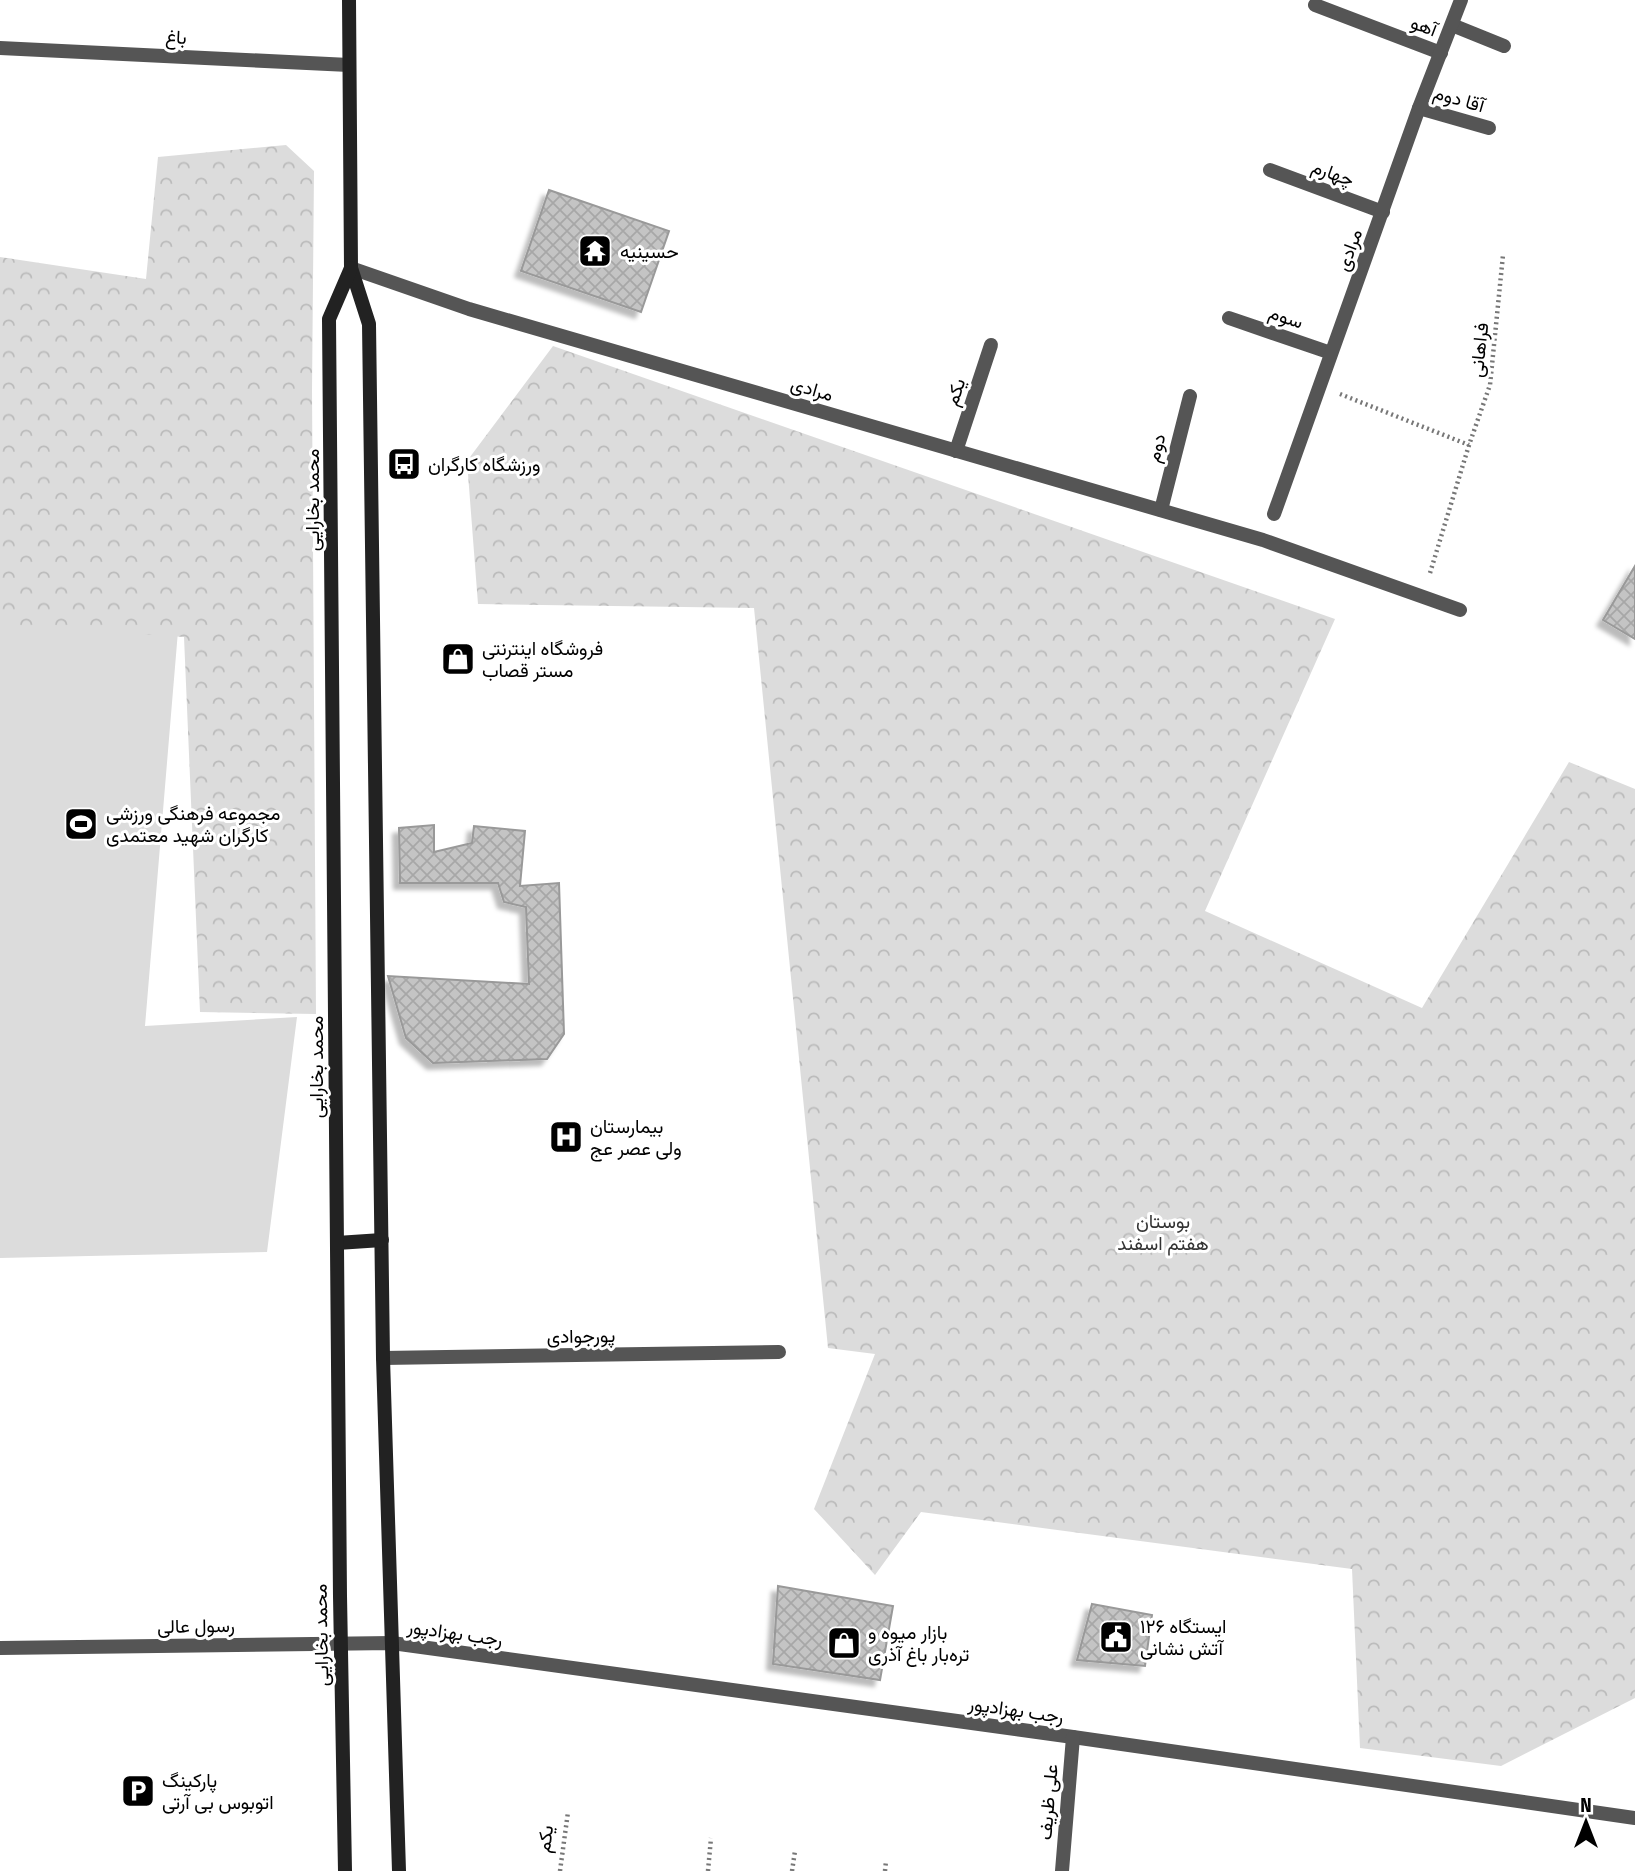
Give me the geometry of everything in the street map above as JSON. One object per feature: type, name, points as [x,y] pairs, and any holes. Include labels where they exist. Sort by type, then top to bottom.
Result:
[{"type":"main road","name":"محمد بخارایی","points":[[349,0],[352,268],[369,324],[383,1358],[399,1871]]},
{"type":"main road","name":"محمد بخارایی","points":[[345,1871],[330,319],[352,268]]},
{"type":"main road","points":[[337,1243],[382,1240]]},
{"type":"street","name":"مرادی","points":[[1273,514],[1419,108],[1461,0]]},
{"type":"street","name":"آهو","points":[[1315,5],[1441,54]]},
{"type":"street","points":[[1452,25],[1504,46]]},
{"type":"street","name":"باغ","points":[[0,48],[349,65]]},
{"type":"street","name":"آقا دوم","points":[[1419,108],[1489,128]]},
{"type":"street","name":"چهارم","points":[[1270,170],[1383,212]]},
{"type":"street","name":"مرادی","points":[[352,268],[469,309],[1263,540],[1460,610]]},
{"type":"street","name":"سوم","points":[[1228,318],[1331,353]]},
{"type":"street","name":"یکم","points":[[956,451],[991,345]]},
{"type":"street","name":"دوم","points":[[1161,510],[1189,396]]},
{"type":"street","name":"پورجوادی","points":[[383,1358],[779,1352]]},
{"type":"street","name":"رسول عالی","points":[[0,1648],[392,1643]]},
{"type":"street","name":"رجب بهزادپور","points":[[392,1643],[1635,1818]]},
{"type":"street","name":"علی ظریف","points":[[1062,1871],[1073,1737]]},
{"type":"path","name":"فراهانی","points":[[1422,597],[1490,385],[1503,256]]},
{"type":"path","points":[[1320,386],[1469,445]]},
{"type":"path","name":"یکم","points":[[560,1871],[568,1812]]},
{"type":"path","points":[[708,1871],[711,1838]]},
{"type":"path","points":[[792,1871],[795,1851]]},
{"type":"path","points":[[885,1871],[886,1861]]},
{"type":"green space","points":[[286,145],[314,171],[312,391],[316,1014],[200,1012],[184,637],[0,625],[0,257],[146,279],[158,157]]},
{"type":"green space","name":"بوستان هفتم اسفند","points":[[553,346],[1335,619],[1205,911],[1422,1008],[1569,762],[1635,789],[1635,1698],[1501,1766],[1360,1748],[1352,1569],[921,1512],[875,1575],[814,1509],[875,1354],[828,1348],[754,608],[478,604],[467,461]]},
{"type":"green space","name":"مجموعه فرهنگی ورزشی کارگران شهید معتمدی","points":[[0,624],[178,631],[145,1026],[297,1017],[267,1252],[0,1258]]},
{"type":"building","name":"حسینیه","points":[[549,190],[669,231],[641,312],[521,271]]},
{"type":"building","points":[[1635,566],[1635,639],[1603,620]]},
{"type":"building","points":[[434,825],[434,852],[472,843],[474,826],[525,831],[520,886],[559,883],[564,1034],[547,1059],[433,1063],[406,1038],[388,976],[529,984],[526,907],[504,902],[498,883],[400,883],[399,828]]},
{"type":"building","points":[[778,1586],[893,1606],[880,1680],[773,1664]]},
{"type":"building","name":"ایستگاه ۱۲۶ آتش نشانی","points":[[1092,1604],[1152,1615],[1145,1666],[1077,1660]]},
{"type":"place","name":"حسینیه","points":[[595,251]]},
{"type":"place","name":"ورزشگاه کارگران","points":[[404,464]]},
{"type":"place","name":"فروشگاه اینترنتی مستر قصاب","points":[[458,659]]},
{"type":"place","name":"مجموعه فرهنگی ورزشی کارگران شهید معتمدی","points":[[81,824]]},
{"type":"place","name":"بیمارستان ولی عصر عج","points":[[566,1137]]},
{"type":"place","name":"ایستگاه ۱۲۶ آتش نشانی","points":[[1116,1637]]},
{"type":"place","name":"بازار میوه و تره‌بار باغ آذری","points":[[844,1643]]},
{"type":"place","name":"پارکینگ اتوبوس بی آرتی","points":[[138,1791]]}]
